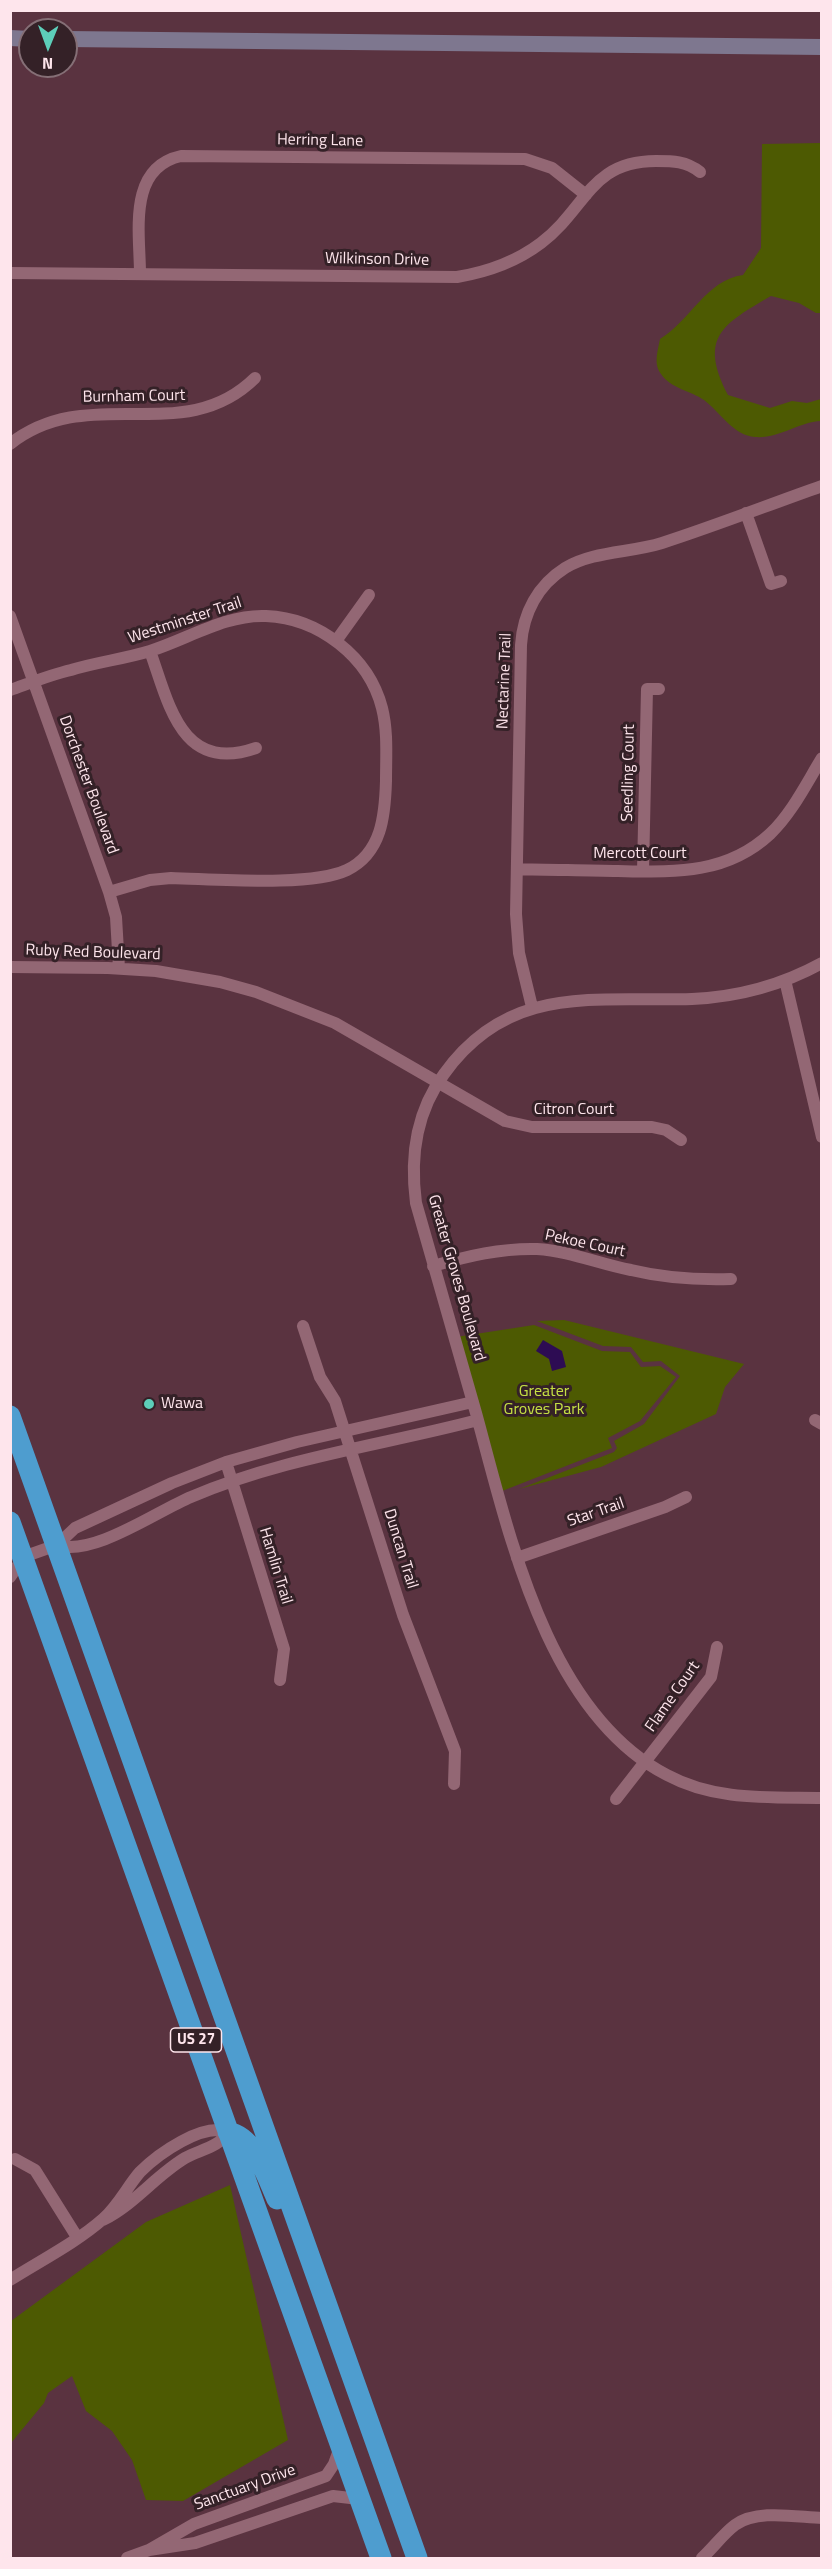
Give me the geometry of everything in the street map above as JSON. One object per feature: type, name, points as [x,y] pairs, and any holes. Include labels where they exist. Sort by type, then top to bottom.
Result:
[{"type":"highway","name":"US 27","points":[[10,1416],[417,2559]]},
{"type":"highway","name":"US 27","points":[[10,1522],[17,1555],[381,2559]]},
{"type":"highway","points":[[228,2132],[244,2138],[252,2148],[281,2209],[332,2354],[341,2368],[352,2377]]},
{"type":"main road","points":[[78,39],[822,47]]},
{"type":"street","name":"Herring Lane","points":[[140,274],[143,188],[157,167],[181,156],[525,159],[552,168],[586,195]]},
{"type":"street","name":"Wilkinson Drive","points":[[10,273],[434,278],[468,275],[500,266],[533,249],[555,231],[603,176],[630,162],[681,162],[700,172]]},
{"type":"street","name":"Burnham Court","points":[[10,444],[41,426],[79,414],[177,414],[201,410],[230,397],[255,378]]},
{"type":"street","name":"Nectarine Trail","points":[[532,1007],[519,953],[517,869],[522,635],[535,598],[552,578],[572,564],[660,543],[822,486]]},
{"type":"street","points":[[746,513],[771,584],[781,581]]},
{"type":"street","points":[[336,641],[369,595]]},
{"type":"street","name":"Dorchester Boulevard","points":[[10,616],[117,917],[119,968]]},
{"type":"street","name":"Westminster Trail","points":[[10,690],[73,669],[150,651],[235,619],[250,616],[289,619],[308,625],[336,641],[352,654],[368,675],[380,700],[386,725],[386,814],[376,841],[363,860],[346,871],[310,879],[171,878],[150,880],[109,892]]},
{"type":"street","points":[[150,651],[174,718],[190,740],[216,753],[232,754],[256,748]]},
{"type":"street","name":"Seedling Court","points":[[643,871],[647,688],[659,689]]},
{"type":"street","name":"Mercott Court","points":[[517,869],[643,871],[700,869],[730,860],[753,848],[782,821],[822,758]]},
{"type":"street","name":"Greater Groves Boulevard","points":[[822,963],[785,980],[747,992],[718,996],[580,999],[532,1007],[504,1020],[476,1038],[455,1059],[438,1082],[416,1137],[413,1160],[416,1203],[478,1420],[506,1528],[552,1643],[590,1709],[615,1738],[646,1763],[679,1781],[718,1794],[822,1798]]},
{"type":"street","name":"Ruby Red Boulevard","points":[[10,967],[119,968],[219,981],[284,1001],[335,1023],[438,1082]]},
{"type":"street","points":[[785,980],[822,1137]]},
{"type":"street","name":"Citron Court","points":[[438,1082],[496,1117],[514,1124],[532,1127],[652,1127],[666,1130],[681,1140]]},
{"type":"street","name":"Pekoe Court","points":[[433,1266],[488,1252],[537,1250],[578,1255],[654,1275],[701,1280],[731,1279]]},
{"type":"street","name":"Duncan Trail","points":[[303,1326],[320,1377],[335,1401],[403,1616],[455,1751],[454,1784]]},
{"type":"street","points":[[57,1545],[75,1528],[186,1477],[226,1462],[345,1431],[473,1402]]},
{"type":"street","points":[[10,1577],[17,1555],[57,1545],[81,1547],[232,1481],[478,1420]]},
{"type":"street","name":"Hamlin Trail","points":[[226,1462],[284,1649],[280,1680]]},
{"type":"street","name":"Star Trail","points":[[517,1558],[665,1507],[686,1497]]},
{"type":"street","name":"Flame Court","points":[[616,1799],[711,1677],[717,1647]]},
{"type":"street","points":[[10,2280],[134,2202],[151,2184],[186,2157],[221,2141],[228,2132],[215,2129],[202,2132],[165,2152],[139,2174],[103,2220]]},
{"type":"street","points":[[15,2159],[34,2170],[77,2236]]},
{"type":"street","points":[[139,2174],[151,2184]]},
{"type":"street","name":"Sanctuary Drive","points":[[127,2559],[149,2550],[194,2524],[326,2475],[334,2464],[340,2446]]},
{"type":"street","name":"Sanctuary Drive","points":[[149,2550],[195,2543],[333,2496],[359,2499]]},
{"type":"street","points":[[702,2559],[731,2528],[746,2519],[758,2517],[822,2518]]},
{"type":"green space","points":[[821,143],[821,313],[816,313],[799,303],[771,296],[728,324],[720,334],[715,359],[728,395],[770,408],[792,401],[807,403],[821,399],[821,421],[764,437],[747,436],[734,428],[704,400],[665,379],[659,370],[657,361],[660,339],[671,331],[708,293],[730,278],[743,275],[761,248],[762,144]]},
{"type":"green space","points":[[564,1320],[744,1364],[725,1387],[716,1414],[601,1467],[519,1489],[614,1452],[617,1448],[614,1441],[644,1424],[680,1376],[661,1361],[643,1362],[631,1347],[603,1346],[537,1321]]},
{"type":"green space","name":"Greater Groves Park","points":[[534,1325],[602,1351],[630,1352],[641,1367],[660,1366],[676,1377],[640,1421],[608,1438],[612,1448],[497,1493],[456,1337]]},
{"type":"green space","points":[[230,2185],[288,2440],[183,2501],[146,2500],[132,2460],[112,2431],[86,2411],[72,2376],[48,2393],[44,2403],[11,2443],[11,2321],[146,2222]]},
{"type":"shaded area","points":[[543,1340],[562,1351],[566,1367],[552,1371],[549,1359],[536,1351]]},
{"type":"place","name":"Wawa","points":[[149,1404]]}]
